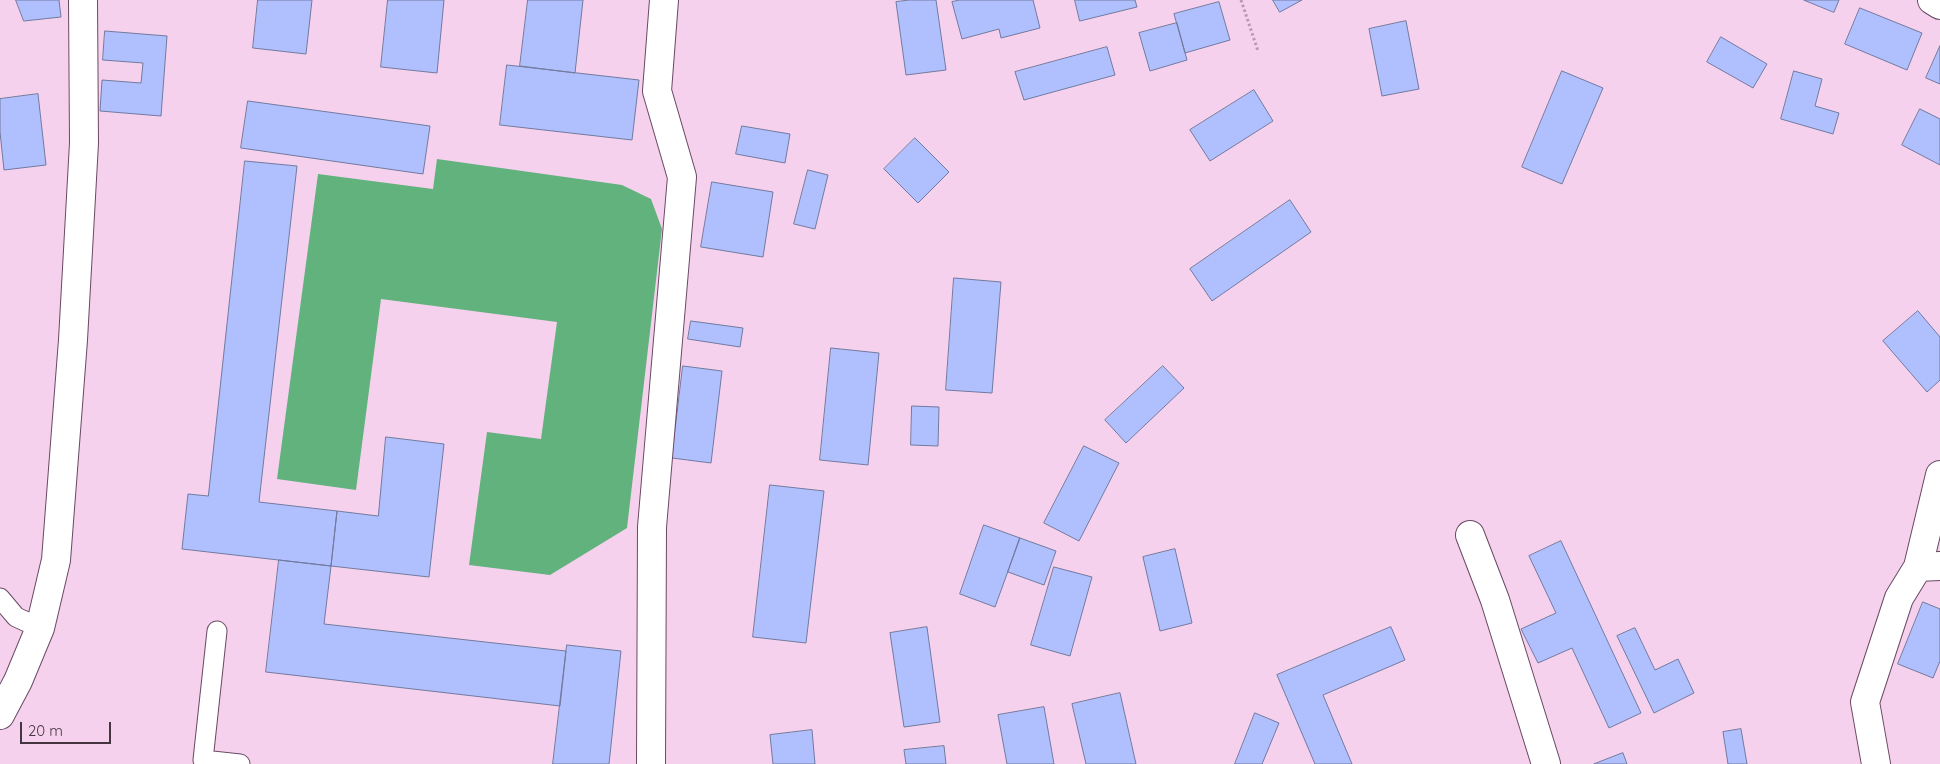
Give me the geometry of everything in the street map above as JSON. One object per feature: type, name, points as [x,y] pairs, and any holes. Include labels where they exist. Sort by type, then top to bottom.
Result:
[{"type":"street","points":[[0,715],[18,681],[40,628],[56,560],[84,142],[83,0]]},
{"type":"street","points":[[651,764],[652,527],[682,177],[657,91],[664,0]]},
{"type":"street","points":[[1932,0],[1940,6]]},
{"type":"street","points":[[1876,764],[1865,702],[1899,598],[1929,566],[1940,475]]},
{"type":"street","points":[[1470,535],[1495,600],[1546,764]]},
{"type":"lane","points":[[0,598],[16,617],[40,628]]},
{"type":"lane","points":[[217,631],[203,760],[240,764]]},
{"type":"path","points":[[1241,0],[1258,51]]},
{"type":"green space","points":[[437,159],[622,185],[651,199],[662,229],[627,528],[550,575],[469,565],[487,432],[541,439],[557,322],[381,299],[356,490],[277,479],[318,174],[433,189]]},
{"type":"building","points":[[16,0],[59,0],[61,17],[24,21]]},
{"type":"building","points":[[258,0],[312,0],[306,54],[253,48]]},
{"type":"building","points":[[388,0],[444,0],[437,73],[381,67]]},
{"type":"building","points":[[528,0],[583,0],[575,73],[520,66]]},
{"type":"building","points":[[936,0],[946,70],[906,75],[896,2]]},
{"type":"building","points":[[960,0],[1033,0],[1040,28],[1001,38],[999,29],[962,39],[952,2]]},
{"type":"building","points":[[1075,0],[1135,0],[1137,7],[1080,21]]},
{"type":"building","points":[[1273,0],[1302,0],[1280,12]]},
{"type":"building","points":[[1804,0],[1839,0],[1834,12]]},
{"type":"building","points":[[1219,2],[1230,40],[1185,53],[1174,14]]},
{"type":"building","points":[[1860,8],[1922,33],[1907,70],[1845,44]]},
{"type":"building","points":[[1406,21],[1419,89],[1382,96],[1369,29]]},
{"type":"building","points":[[1177,23],[1187,60],[1150,71],[1139,33]]},
{"type":"building","points":[[105,31],[167,36],[161,116],[100,111],[102,80],[141,83],[143,63],[103,60]]},
{"type":"building","points":[[1721,37],[1767,64],[1753,88],[1707,62]]},
{"type":"building","points":[[1940,46],[1940,84],[1926,78]]},
{"type":"building","points":[[1107,47],[1115,75],[1024,100],[1015,72]]},
{"type":"building","points":[[507,65],[639,80],[632,140],[500,125]]},
{"type":"building","points":[[1562,71],[1603,88],[1562,184],[1522,167]]},
{"type":"building","points":[[1794,71],[1822,79],[1815,106],[1839,113],[1833,134],[1781,119]]},
{"type":"building","points":[[1254,90],[1273,121],[1210,161],[1190,130]]},
{"type":"building","points":[[38,94],[46,165],[4,170],[0,132],[0,99]]},
{"type":"building","points":[[248,101],[430,126],[423,174],[241,148]]},
{"type":"building","points":[[1920,109],[1940,119],[1940,165],[1902,145]]},
{"type":"building","points":[[742,126],[790,134],[785,163],[736,154]]},
{"type":"building","points":[[915,138],[949,172],[918,203],[884,169]]},
{"type":"building","points":[[245,161],[297,166],[259,502],[337,511],[331,566],[182,549],[188,494],[208,496]]},
{"type":"building","points":[[808,170],[828,175],[815,229],[794,224]]},
{"type":"building","points":[[712,182],[773,192],[763,257],[701,247]]},
{"type":"building","points":[[1290,200],[1311,232],[1212,301],[1190,269]]},
{"type":"building","points":[[954,278],[1001,282],[992,393],[946,390]]},
{"type":"building","points":[[1918,311],[1940,337],[1940,380],[1927,392],[1883,341]]},
{"type":"building","points":[[691,321],[743,328],[740,347],[688,339]]},
{"type":"building","points":[[831,348],[879,353],[868,465],[820,460]]},
{"type":"building","points":[[683,366],[722,371],[711,463],[672,458]]},
{"type":"building","points":[[1163,366],[1184,388],[1126,443],[1105,420]]},
{"type":"building","points":[[912,406],[939,407],[938,446],[911,445]]},
{"type":"building","points":[[386,437],[444,444],[429,577],[331,566],[337,511],[378,516]]},
{"type":"building","points":[[1084,446],[1119,463],[1079,541],[1044,523]]},
{"type":"building","points":[[770,485],[824,491],[806,643],[753,637]]},
{"type":"building","points":[[984,525],[1020,538],[995,607],[960,594]]},
{"type":"building","points":[[1020,538],[1056,551],[1044,585],[1008,572]]},
{"type":"building","points":[[1561,541],[1641,713],[1609,728],[1572,648],[1538,663],[1521,629],[1556,613],[1529,556]]},
{"type":"building","points":[[1175,549],[1192,623],[1160,631],[1143,557]]},
{"type":"building","points":[[279,560],[331,566],[324,624],[566,651],[560,706],[266,672]]},
{"type":"building","points":[[1054,567],[1092,577],[1070,656],[1031,645]]},
{"type":"building","points":[[1923,602],[1940,609],[1940,661],[1933,678],[1898,664]]},
{"type":"building","points":[[927,627],[940,722],[904,727],[890,633]]},
{"type":"building","points":[[1391,627],[1405,660],[1323,695],[1352,764],[1315,764],[1277,675]]},
{"type":"building","points":[[1635,628],[1655,670],[1678,659],[1694,693],[1654,713],[1617,636]]},
{"type":"building","points":[[567,645],[621,651],[609,764],[553,764]]},
{"type":"building","points":[[1120,693],[1136,764],[1086,764],[1072,704]]},
{"type":"building","points":[[1044,707],[1054,764],[1007,764],[998,715]]},
{"type":"building","points":[[1255,713],[1279,723],[1262,764],[1235,764]]},
{"type":"building","points":[[1741,729],[1747,764],[1728,764],[1723,732]]},
{"type":"building","points":[[812,730],[815,764],[773,764],[770,735]]},
{"type":"building","points":[[944,746],[946,764],[906,764],[904,750]]},
{"type":"building","points":[[1623,753],[1627,764],[1594,764]]}]
